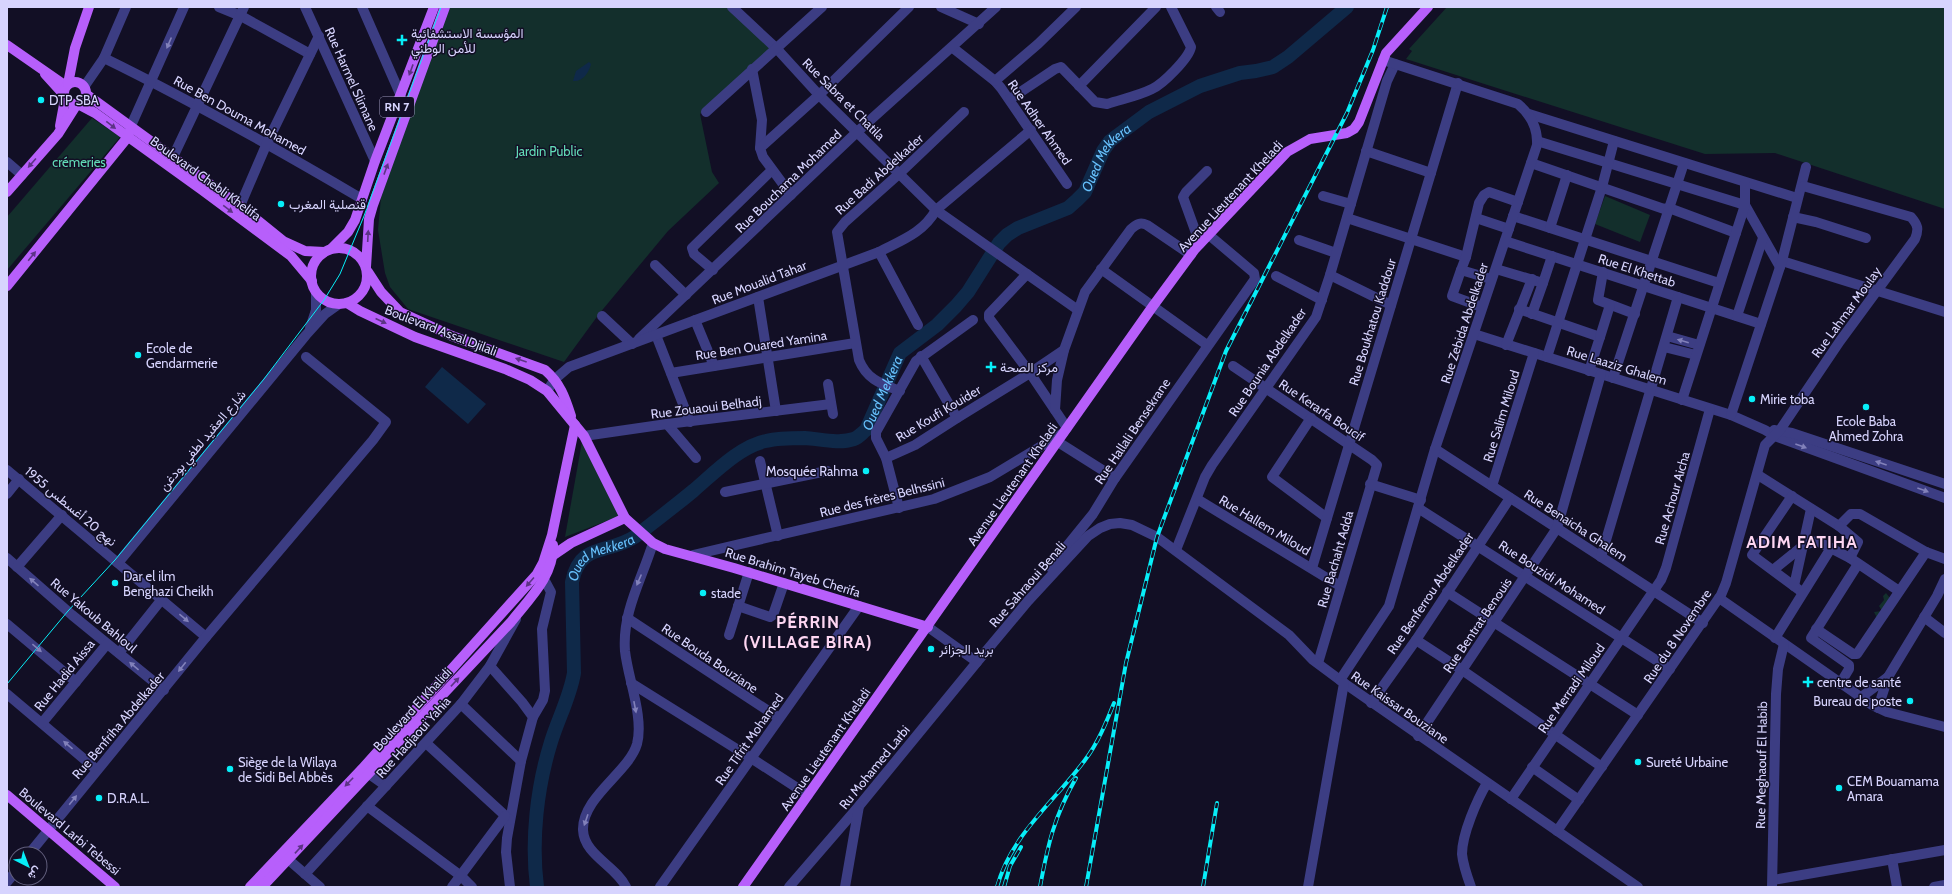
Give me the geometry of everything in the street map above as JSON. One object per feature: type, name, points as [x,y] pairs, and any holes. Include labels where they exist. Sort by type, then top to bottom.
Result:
[{"type":"main road","points":[[58,134],[73,90],[75,48],[89,7]]},
{"type":"main road","name":"RN 7","points":[[328,250],[352,227],[375,161],[434,7]]},
{"type":"main road","name":"RN 7","points":[[367,269],[369,219],[373,205],[445,7]]},
{"type":"main road","name":"Avenue Lieutenant Kheladi","points":[[743,887],[928,628],[1153,306],[1191,255],[1208,235],[1287,152],[1310,139],[1347,133],[1354,129],[1359,122],[1386,53],[1428,7]]},
{"type":"main road","points":[[7,45],[173,157],[292,246],[310,252],[341,248],[350,249],[360,256],[381,292],[400,312],[452,336],[545,370],[555,379],[562,390],[574,423],[552,535],[543,563]]},
{"type":"main road","points":[[7,192],[58,134],[78,104],[83,100],[73,90]]},
{"type":"main road","name":"Boulevard Chebli Khelifa","points":[[78,104],[106,121],[127,138],[202,190],[291,256],[312,281]]},
{"type":"main road","points":[[7,286],[127,138],[130,128]]},
{"type":"main road","points":[[328,250],[315,262],[312,268],[312,281],[316,293],[324,300],[343,304],[354,300],[365,288],[367,269]]},
{"type":"main road","name":"Boulevard Assal Djilali","points":[[343,304],[415,337],[500,367],[530,380],[547,391],[584,436],[628,521]]},
{"type":"main road","points":[[458,351],[462,339]]},
{"type":"main road","points":[[500,367],[502,354]]},
{"type":"main road","points":[[262,887],[285,857],[366,771],[529,583],[543,563],[579,539],[628,521]]},
{"type":"main road","name":"Rue Brahim Tayeb Cherifa","points":[[628,521],[652,543],[665,549],[693,555],[928,628]]},
{"type":"main road","name":"Boulevard El Khalidi","points":[[366,771],[511,622],[545,577],[553,555],[552,535]]},
{"type":"main road","points":[[545,577],[579,539]]},
{"type":"main road","name":"Boulevard Larbi Tebessi","points":[[7,795],[116,887]]},
{"type":"main road","points":[[250,887],[285,857]]},
{"type":"street","points":[[73,90],[104,58],[126,7]]},
{"type":"street","points":[[130,128],[184,7]]},
{"type":"street","points":[[219,7],[243,12],[310,54]]},
{"type":"street","name":"Rue Harmel Slimane","points":[[306,7],[375,161]]},
{"type":"street","points":[[362,7],[401,96]]},
{"type":"street","points":[[706,112],[822,7]]},
{"type":"street","points":[[760,148],[819,95],[909,7]]},
{"type":"street","points":[[941,7],[978,24]]},
{"type":"street","name":"Rue Bouchama Mohamed","points":[[633,343],[713,270],[858,132],[953,48],[996,7]]},
{"type":"street","points":[[995,81],[1038,44],[1076,7]]},
{"type":"street","points":[[1079,86],[1156,7]]},
{"type":"street","points":[[1010,99],[1055,68],[1061,67],[1095,102],[1100,104],[1107,104],[1156,87],[1183,62],[1191,47],[1172,7]]},
{"type":"street","name":"Rue Sabra et Chatila","points":[[734,8],[777,49],[819,95],[936,210],[1078,310]]},
{"type":"street","points":[[173,157],[243,12]]},
{"type":"street","points":[[240,206],[266,143],[319,36]]},
{"type":"street","name":"Rue Adher Ahmed","points":[[953,48],[995,81],[1010,99],[1066,184]]},
{"type":"street","name":"Rue Ben Douma Mohamed","points":[[104,58],[152,81],[197,107],[266,143],[361,203]]},
{"type":"street","points":[[1383,60],[1518,104],[1528,114],[1537,135],[1537,140],[1745,205],[1781,264],[1877,290],[1945,312]]},
{"type":"street","name":"Rue Bounia Abdelkader","points":[[1176,550],[1212,465],[1310,327],[1322,300],[1387,81],[1395,64]]},
{"type":"street","points":[[752,69],[762,129],[760,148],[772,170],[791,195]]},
{"type":"street","name":"Rue Boukhatou Kaddour","points":[[1312,568],[1458,84]]},
{"type":"street","name":"Rue Badi Abdelkader","points":[[841,265],[837,232],[845,222],[900,173],[964,112]]},
{"type":"street","points":[[1528,114],[1745,183],[1798,198]]},
{"type":"street","name":"Rue Moualid Tahar","points":[[547,391],[555,379],[569,367],[879,252],[926,226],[936,210],[1031,130]]},
{"type":"street","name":"Rue Zebida Abdelkader","points":[[1342,682],[1389,606],[1435,449],[1531,163],[1537,140]]},
{"type":"street","points":[[1547,357],[1602,187],[1614,141]]},
{"type":"street","points":[[1366,151],[1431,173]]},
{"type":"street","points":[[7,162],[22,175]]},
{"type":"street","points":[[1531,163],[1602,187],[1735,236]]},
{"type":"street","points":[[1613,378],[1684,163]]},
{"type":"street","points":[[1731,415],[1781,264],[1798,198],[1803,186],[1806,167]]},
{"type":"street","points":[[713,270],[694,254],[692,248],[772,170]]},
{"type":"street","points":[[1200,244],[1183,197],[1207,171]]},
{"type":"street","points":[[1550,228],[1567,175]]},
{"type":"street","points":[[1682,400],[1745,205],[1745,183]]},
{"type":"street","name":"Rue Lahmar Moulay","points":[[1777,433],[1840,341],[1915,239],[1918,230],[1917,223],[1911,217],[1803,186]]},
{"type":"street","points":[[1482,307],[1452,296],[1466,257],[1479,202],[1484,195],[1489,192],[1518,202]]},
{"type":"street","points":[[1323,196],[1351,204]]},
{"type":"street","points":[[1513,216],[1719,284]]},
{"type":"street","points":[[1793,217],[1816,222],[1866,238]]},
{"type":"street","points":[[1347,218],[1466,257]]},
{"type":"street","points":[[1476,218],[1509,229]]},
{"type":"street","points":[[1055,410],[1057,380],[1064,350],[1078,310],[1086,292],[1131,228],[1142,222],[1191,255]]},
{"type":"street","name":"Rue Hallali Bensekrane","points":[[1028,601],[1048,569],[1093,514],[1115,478],[1207,345],[1254,281],[1255,274],[1208,235]]},
{"type":"street","points":[[1737,316],[1764,238]]},
{"type":"street","points":[[1299,240],[1336,253]]},
{"type":"street","name":"Rue El Khettab","points":[[1505,241],[1761,324]]},
{"type":"street","points":[[879,252],[918,325]]},
{"type":"street","points":[[1532,314],[1552,256]]},
{"type":"street","points":[[655,265],[686,295]]},
{"type":"street","points":[[841,265],[860,364],[875,381],[897,390]]},
{"type":"street","points":[[1101,269],[1207,345]]},
{"type":"street","points":[[1496,269],[1543,282]]},
{"type":"street","points":[[1461,270],[1491,279]]},
{"type":"street","points":[[1603,272],[1597,300],[1635,314]]},
{"type":"street","points":[[1028,274],[989,316],[1055,410],[1066,430]]},
{"type":"street","points":[[1330,275],[1391,305]]},
{"type":"street","points":[[1276,276],[1322,300]]},
{"type":"street","points":[[1506,344],[1532,279]]},
{"type":"street","points":[[306,335],[315,316],[316,293]]},
{"type":"street","points":[[758,297],[776,411]]},
{"type":"street","points":[[1601,557],[1678,297]]},
{"type":"street","points":[[306,335],[325,314],[343,304]]},
{"type":"street","points":[[1589,370],[1610,305]]},
{"type":"street","points":[[1519,309],[1600,337]]},
{"type":"street","points":[[602,316],[633,343]]},
{"type":"street","points":[[694,320],[714,366]]},
{"type":"street","points":[[899,508],[886,458],[875,436],[897,390],[916,361],[973,320]]},
{"type":"street","name":"Rue Laaziz Ghalem","points":[[1474,334],[1731,415],[1765,430],[1777,433]]},
{"type":"street","name":"شارع العقيد لطفي بودغن","points":[[118,563],[306,335]]},
{"type":"street","points":[[656,335],[690,422]]},
{"type":"street","points":[[1667,336],[1698,350]]},
{"type":"street","name":"Rue Ben Ouared Yamina","points":[[671,373],[856,344]]},
{"type":"street","points":[[1664,347],[1698,350]]},
{"type":"street","name":"Rue Koufi Kouider","points":[[886,458],[915,445],[1064,350]]},
{"type":"street","name":"Rue Salim Miloud","points":[[1492,486],[1534,353]]},
{"type":"street","points":[[921,356],[957,418]]},
{"type":"street","name":"Rue Benfriha Abdelkader","points":[[36,846],[206,637],[373,440],[386,422],[306,357]]},
{"type":"street","name":"Rue Kerarfa Boucif","points":[[1233,366],[1376,463]]},
{"type":"street","name":"Rue Bentrat Benouis","points":[[1418,736],[1556,528],[1601,374]]},
{"type":"street","name":"Rue Zouaoui Belhadj","points":[[584,436],[776,411],[832,409],[828,384]]},
{"type":"street","name":"Rue Achour Aicha","points":[[1654,591],[1666,568],[1710,409]]},
{"type":"street","points":[[1311,418],[1272,476],[1274,481],[1327,518]]},
{"type":"street","points":[[667,424],[696,458]]},
{"type":"street","name":"Rue des frères Belhssini","points":[[693,555],[934,499],[990,477],[1066,430]]},
{"type":"street","points":[[1777,433],[1945,484]]},
{"type":"street","points":[[1777,433],[1945,498]]},
{"type":"street","name":"Rue du 8 Novembre","points":[[1557,831],[1719,598],[1726,584],[1758,475],[1761,456],[1765,446],[1777,433]]},
{"type":"street","points":[[1058,442],[1115,478]]},
{"type":"street","name":"Rue Benaicha Ghalem","points":[[1435,449],[1703,623]]},
{"type":"street","points":[[760,461],[778,536]]},
{"type":"street","name":"Rue Bachaht Adda","points":[[1318,663],[1376,468],[1376,463]]},
{"type":"street","name":"نهج 20 أغسطس 1955","points":[[7,470],[206,637]]},
{"type":"street","points":[[725,492],[827,471]]},
{"type":"street","points":[[1758,475],[1839,526],[1858,542],[1854,561],[1811,637],[1812,640],[1849,666],[1840,684]]},
{"type":"street","points":[[7,494],[19,479]]},
{"type":"street","name":"Rue Bouzidi Mohamed","points":[[1370,484],[1420,504],[1478,546],[1670,670]]},
{"type":"street","points":[[1792,496],[1752,553],[1753,557],[1798,589]]},
{"type":"street","name":"Rue Benferrou Abdelkader","points":[[1371,703],[1416,640],[1510,498]]},
{"type":"street","name":"Rue Hallem Miloud","points":[[1197,499],[1340,586]]},
{"type":"street","points":[[1798,589],[1811,509]]},
{"type":"street","points":[[1839,526],[1851,514],[1860,514],[1926,552],[1945,559]]},
{"type":"street","points":[[17,567],[62,515]]},
{"type":"street","name":"Rue Sahraoui Benali","points":[[977,662],[1028,601],[1078,545],[1100,528],[1110,524],[1120,523],[1132,525],[1157,537]]},
{"type":"street","name":"Rue Kaissar Bouziane","points":[[1157,537],[1289,635],[1318,663],[1342,682],[1638,887]]},
{"type":"street","points":[[1773,570],[1804,545],[1812,541],[1818,541],[1854,561],[1899,591]]},
{"type":"street","points":[[626,887],[619,876],[587,844],[583,831],[583,825],[590,807],[605,786],[630,757],[636,745],[638,718],[625,651],[627,618],[634,593],[652,543]]},
{"type":"street","points":[[1775,638],[1798,589],[1831,548]]},
{"type":"street","points":[[1816,629],[1856,654],[1926,552]]},
{"type":"street","name":"Rue Yakoub Bahloul","points":[[7,558],[107,644],[164,690]]},
{"type":"street","points":[[729,635],[749,572]]},
{"type":"street","points":[[510,887],[506,852],[508,818],[533,717],[543,700],[542,629],[551,592],[545,577]]},
{"type":"street","points":[[1878,708],[1888,677],[1945,579]]},
{"type":"street","points":[[738,606],[770,617],[784,583]]},
{"type":"street","name":"Rue Merradi Miloud","points":[[1511,799],[1654,591]]},
{"type":"street","points":[[1447,592],[1638,715]]},
{"type":"street","points":[[1719,598],[1860,698],[1878,708],[1945,727]]},
{"type":"street","points":[[119,653],[162,599]]},
{"type":"street","name":"Rue Hadjaoui Yahia","points":[[305,874],[461,704],[490,666],[524,605]]},
{"type":"street","name":"Rue Tifrit Mohamed","points":[[660,887],[859,606]]},
{"type":"street","points":[[1924,617],[1945,633]]},
{"type":"street","name":"Rue Bouda Bouziane","points":[[627,618],[779,718]]},
{"type":"street","points":[[7,624],[76,682]]},
{"type":"street","points":[[928,628],[977,662]]},
{"type":"street","points":[[1416,640],[1602,767]]},
{"type":"street","name":"Rue Hadid Aissa","points":[[42,723],[107,644]]},
{"type":"street","name":"Rue Meghaouf El Habib","points":[[1772,884],[1776,694],[1778,669],[1784,644]]},
{"type":"street","name":"Ru Mohamed Larbi","points":[[789,887],[797,882],[977,662]]},
{"type":"street","points":[[490,666],[522,702],[533,717]]},
{"type":"street","points":[[1860,698],[1888,677]]},
{"type":"street","points":[[1308,887],[1342,682]]},
{"type":"street","points":[[631,683],[752,758],[808,795]]},
{"type":"street","points":[[7,694],[97,770]]},
{"type":"street","points":[[461,704],[521,761]]},
{"type":"street","points":[[426,743],[508,818]]},
{"type":"street","points":[[1532,767],[1579,800]]},
{"type":"street","points":[[366,771],[386,786]]},
{"type":"street","points":[[1471,887],[1464,865],[1462,852],[1464,837],[1487,783]]},
{"type":"street","points":[[367,806],[461,876],[472,887]]},
{"type":"street","points":[[845,887],[859,806]]},
{"type":"street","points":[[452,887],[508,818]]},
{"type":"street","points":[[1772,884],[1892,859],[1945,850]]},
{"type":"street","points":[[285,857],[320,887]]},
{"type":"street","points":[[1892,859],[1897,887]]},
{"type":"street","points":[[7,882],[13,887]]},
{"type":"street","points":[[1934,887],[1945,885]]},
{"type":"green space","name":"Jardin Public","points":[[449,7],[733,7],[770,46],[770,50],[700,114],[712,172],[719,183],[668,231],[599,314],[564,362],[408,309],[390,287],[385,273],[378,230],[381,197]]},
{"type":"green space","points":[[1447,7],[1945,7],[1945,209],[1775,153],[1705,154],[1406,59],[1412,51],[1409,49]]},
{"type":"green space","name":"crémeries","points":[[92,118],[120,137],[7,270],[7,217]]},
{"type":"green space","points":[[1605,196],[1650,215],[1640,242],[1595,224]]},
{"type":"green space","points":[[583,436],[622,515],[565,537]]},
{"type":"green space","points":[[1886,593],[1890,598],[1875,623],[1876,616],[1874,612],[1882,611],[1879,606],[1884,600],[1883,596]]},
{"type":"water","points":[[589,62],[591,64],[585,76],[580,80],[573,81],[576,71]]},
{"type":"water","points":[[442,367],[486,404],[468,424],[425,387]]},
{"type":"waterway","name":"Oued Mekkera","points":[[537,887],[535,869],[536,814],[546,759],[570,691],[574,673],[572,582],[576,569],[582,560],[589,554],[626,542],[636,536],[686,497],[727,462],[756,444],[785,438],[842,441],[857,437],[866,430],[900,353],[937,325],[956,306],[968,292],[999,243],[1007,235],[1018,228],[1068,208],[1085,192],[1103,151],[1110,141],[1149,112],[1200,86],[1240,73],[1273,67],[1288,57],[1347,7]]},
{"type":"tram line","points":[[7,684],[68,611],[115,560],[264,379],[324,300],[340,274],[364,216],[441,7]]},
{"type":"railway","points":[[1086,887],[1126,663],[1157,537],[1226,351],[1347,113],[1373,50],[1387,7]]},
{"type":"railway","points":[[997,887],[1012,851],[1023,835],[1073,775],[1094,747],[1114,703]]},
{"type":"railway","points":[[1040,887],[1046,857],[1057,818],[1068,792],[1076,778]]},
{"type":"railway","points":[[1203,887],[1217,803]]},
{"type":"railway","points":[[1004,887],[1010,866],[1021,847]]},
{"type":"place","name":"المؤسسة الاستشفائية للأمن الوطني","points":[[402,40]]},
{"type":"place","name":"DTP SBA","points":[[41,100]]},
{"type":"place","name":"قنصلية المغرب","points":[[281,204]]},
{"type":"place","name":"Ecole de Gendarmerie","points":[[138,355]]},
{"type":"place","name":"مركز الصحة","points":[[991,367]]},
{"type":"place","name":"Mirie toba","points":[[1752,399]]},
{"type":"place","name":"Ecole Baba Ahmed Zohra","points":[[1866,407]]},
{"type":"place","name":"Mosquée Rahma","points":[[866,471]]},
{"type":"place","name":"Dar el ilm Benghazi Cheikh","points":[[115,583]]},
{"type":"place","name":"stade","points":[[703,593]]},
{"type":"place","name":"بريد الجزائر","points":[[931,649]]},
{"type":"place","name":"centre de santé","points":[[1808,682]]},
{"type":"place","name":"Bureau de poste","points":[[1910,701]]},
{"type":"place","name":"Sureté Urbaine","points":[[1638,762]]},
{"type":"place","name":"Siège de la Wilaya de Sidi Bel Abbès","points":[[230,769]]},
{"type":"place","name":"CEM Bouamama Amara","points":[[1839,788]]},
{"type":"place","name":"D.R.A.L.","points":[[99,798]]},
{"type":"district","name":"ADIM FATIHA","points":[[1802,542]]},
{"type":"district","name":"PÉRRIN (VILLAGE BIRA)","points":[[808,632]]}]
